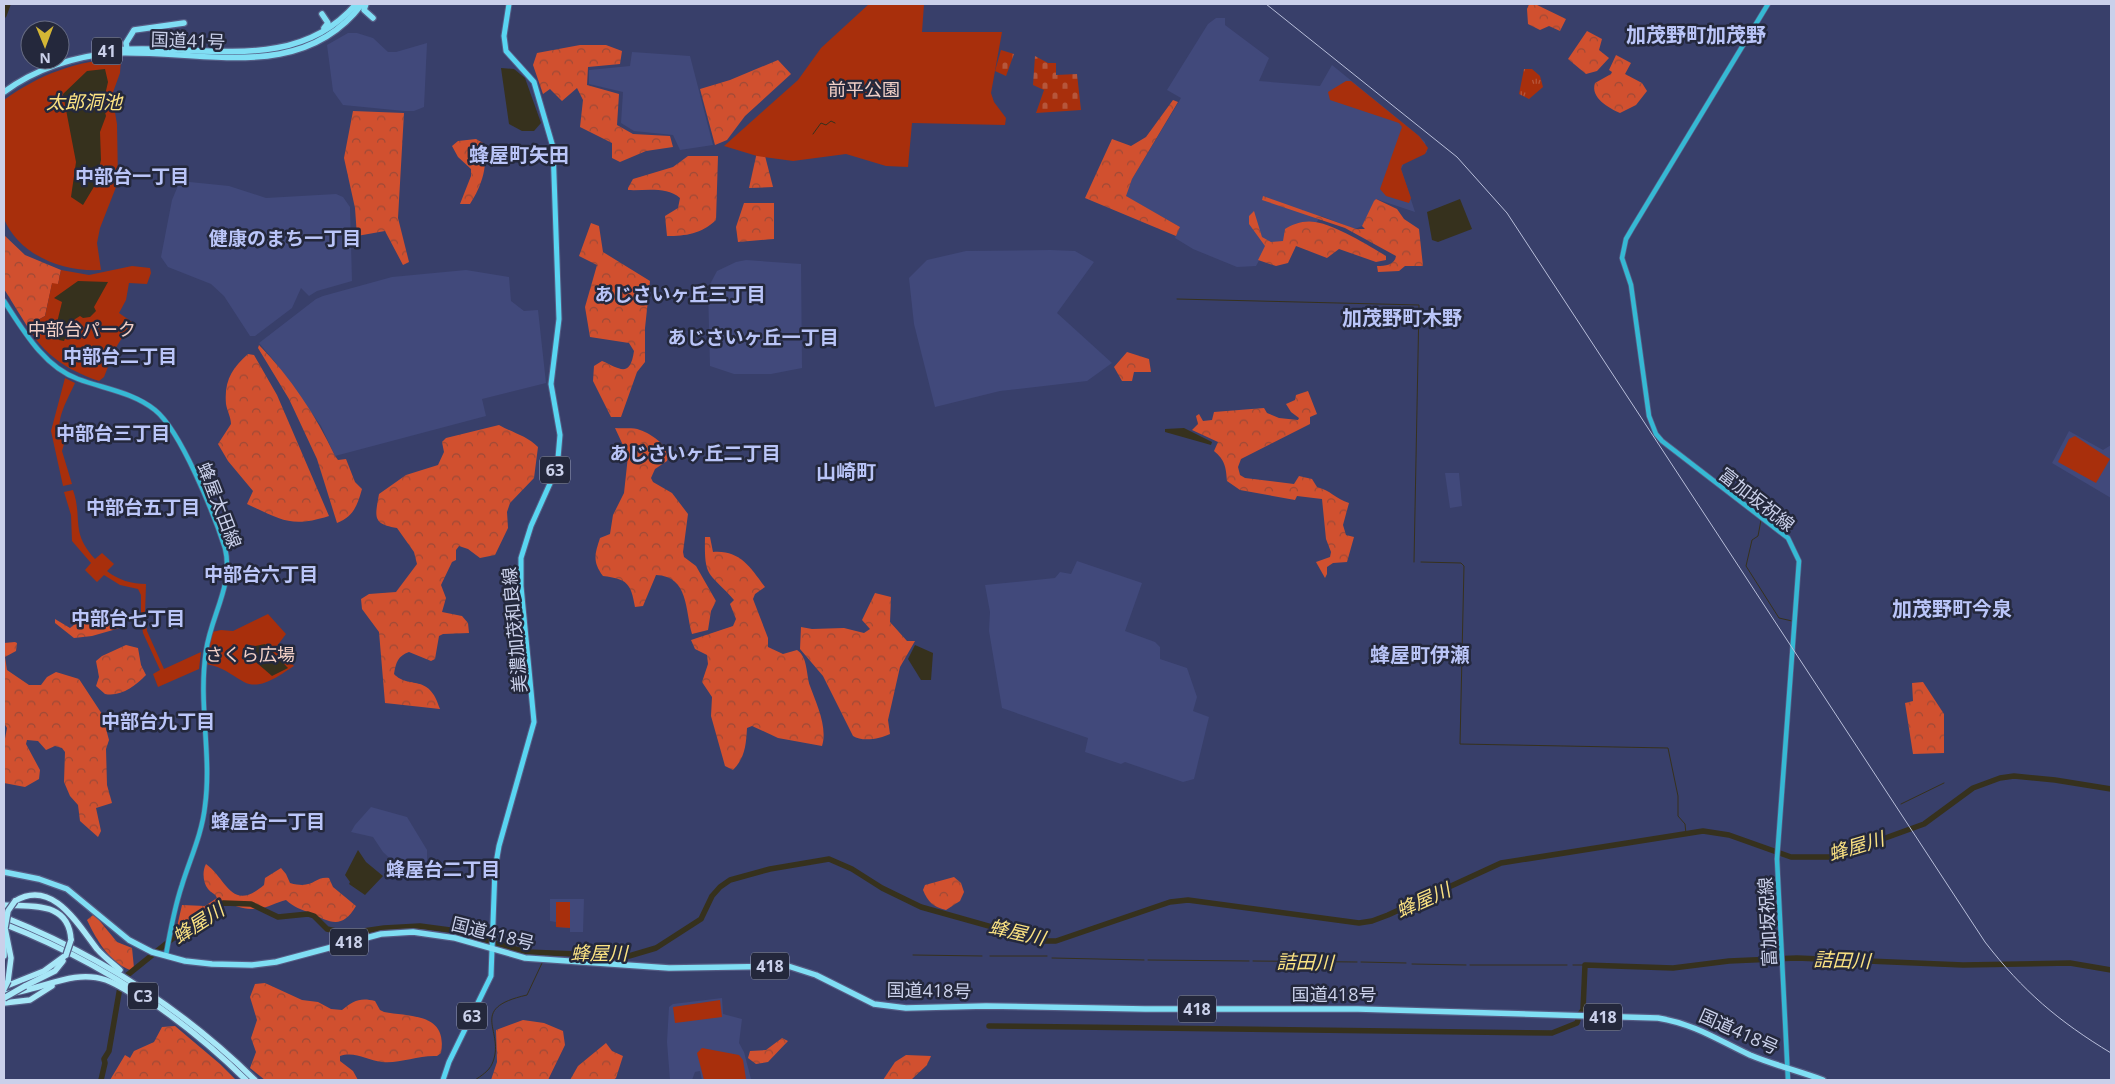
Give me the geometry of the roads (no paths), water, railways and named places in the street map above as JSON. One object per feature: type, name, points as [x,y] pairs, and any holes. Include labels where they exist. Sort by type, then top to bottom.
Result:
[{"type":"highway","name":"国道41号","points":[[4,91],[35,74],[64,62],[96,55],[128,51],[225,54],[284,47],[312,37],[337,22],[356,4]]},
{"type":"highway","name":"国道41号","points":[[225,54],[254,60],[314,44],[340,28],[364,4]]},
{"type":"highway","points":[[364,4],[364,10],[374,18]]},
{"type":"highway","points":[[312,37],[327,26],[328,20],[322,14]]},
{"type":"highway","points":[[130,60],[126,43],[134,30],[184,23]]},
{"type":"highway","name":"国道418号","points":[[4,872],[39,879],[67,889],[129,940],[152,952],[212,964],[276,962],[380,934],[413,932],[455,938],[492,950],[525,958],[543,960],[669,968],[788,966],[816,975],[874,1004],[906,1008],[986,1006],[1145,1009],[1358,1009],[1658,1018],[1682,1022],[1705,1031],[1752,1055],[1823,1080]]},
{"type":"highway","points":[[4,956],[4,926],[8,911],[15,901],[25,897],[39,896],[61,906],[76,918],[96,948],[110,962],[178,1012]]},
{"type":"highway","points":[[4,905],[40,906],[56,912],[66,922],[71,940],[66,955],[55,971],[4,998]]},
{"type":"highway","name":"C3","points":[[4,917],[47,936],[178,1012],[246,1080]]},
{"type":"highway","points":[[4,926],[11,958],[5,986]]},
{"type":"highway","name":"C3","points":[[4,926],[45,941],[99,965],[189,1025],[255,1080]]},
{"type":"highway","points":[[5,986],[44,971],[66,955]]},
{"type":"highway","points":[[4,994],[33,990],[60,980],[87,977],[105,980],[189,1025]]},
{"type":"highway","points":[[4,1003],[30,1000],[60,980]]},
{"type":"main road","name":"美濃加茂和良線","points":[[443,1080],[449,1062],[491,976],[493,888],[499,846],[534,722],[521,586],[521,558],[527,534],[552,479],[558,458],[560,435],[551,384],[558,319],[553,146],[534,82],[506,51],[504,36],[509,4]]},
{"type":"main road","name":"富加坂祝線","points":[[1768,4],[1626,239],[1622,258],[1631,285],[1649,416],[1656,434],[1676,454],[1788,538],[1798,561],[1797,603],[1777,858],[1788,1080]]},
{"type":"main road","name":"蜂屋太田線","points":[[4,301],[36,347],[57,368],[77,379],[136,398],[165,419],[183,448],[225,548],[227,562],[226,584],[209,634],[204,664],[202,695],[207,768],[205,807],[200,832],[182,885],[169,934],[166,956]]},
{"type":"water","points":[[501,68],[514,69],[525,78],[541,123],[534,131],[522,131],[509,124]]},
{"type":"water","name":"太郎洞池","points":[[105,69],[108,82],[103,104],[106,116],[100,132],[101,160],[95,185],[83,205],[71,197],[76,162],[63,94],[87,71]]},
{"type":"water","points":[[1460,199],[1472,229],[1438,242],[1432,240],[1427,212]]},
{"type":"water","points":[[78,281],[108,282],[94,307],[96,311],[90,317],[83,318],[80,316],[72,321],[64,341],[59,340],[55,331],[62,302],[54,298]]},
{"type":"water","points":[[1184,428],[1212,442],[1211,445],[1165,432],[1165,429]]},
{"type":"water","points":[[265,644],[288,668],[272,676],[250,657],[251,647]]},
{"type":"water","points":[[915,645],[933,653],[931,680],[921,680],[908,659]]},
{"type":"water","points":[[358,850],[366,862],[383,876],[365,895],[349,884],[350,882],[345,875]]},
{"type":"waterway","points":[[4,15],[8,4]]},
{"type":"waterway","points":[[813,134],[821,123],[826,125],[831,121],[835,123]]},
{"type":"waterway","points":[[1177,299],[1419,305],[1414,562]]},
{"type":"waterway","points":[[1761,520],[1758,536],[1752,540],[1746,566],[1779,618],[1792,621]]},
{"type":"waterway","points":[[1421,562],[1461,563],[1464,566],[1460,744],[1668,748],[1678,796],[1678,816],[1685,824],[1686,834]]},
{"type":"waterway","name":"蜂屋川","points":[[101,1080],[105,1063],[104,1059],[109,1051],[120,987],[125,977],[177,935],[202,922],[223,903],[251,904],[278,917],[308,914],[314,916],[327,929],[350,933],[384,928],[420,926],[450,930],[526,952],[629,956],[656,948],[701,919],[712,896],[730,880],[770,869],[829,859],[852,869],[882,888],[921,907],[1042,941],[1056,941],[1170,902],[1188,900],[1359,923],[1372,921],[1388,915],[1501,863],[1703,831],[1729,835],[1791,857],[1833,857],[1924,824],[1973,788],[2000,778],[2014,776],[2055,780],[2111,789]]},
{"type":"waterway","points":[[1901,804],[1944,783]]},
{"type":"waterway","name":"蜂屋川","points":[[545,957],[547,953]]},
{"type":"waterway","name":"詰田川","points":[[913,955],[982,956]]},
{"type":"waterway","name":"詰田川","points":[[990,956],[1047,956]]},
{"type":"waterway","name":"詰田川","points":[[1052,958],[1144,960]]},
{"type":"waterway","name":"詰田川","points":[[1580,1014],[1583,1010],[1585,965],[1673,968],[1729,961],[1797,958],[1963,965],[2070,963],[2111,970]]},
{"type":"waterway","name":"詰田川","points":[[1148,960],[1249,961]]},
{"type":"waterway","points":[[475,1080],[485,1073],[492,1064],[495,1052],[493,1014],[497,1007],[527,995],[543,961]]},
{"type":"waterway","name":"詰田川","points":[[1253,961],[1357,962]]},
{"type":"waterway","name":"詰田川","points":[[1361,962],[1406,963]]},
{"type":"waterway","name":"詰田川","points":[[1412,964],[1466,965]]},
{"type":"waterway","name":"詰田川","points":[[1470,965],[1567,965]]},
{"type":"waterway","name":"詰田川","points":[[1573,965],[1585,965]]},
{"type":"waterway","points":[[989,1026],[1552,1033],[1577,1023],[1578,1020]]},
{"type":"railway","points":[[1266,4],[1457,157],[1507,213],[1985,942],[2013,976],[2042,1004],[2074,1029],[2111,1053]]},
{"type":"district","name":"加茂野町加茂野","points":[[1696,34]]},
{"type":"district","name":"蜂屋町矢田","points":[[519,154]]},
{"type":"district","name":"中部台一丁目","points":[[132,176]]},
{"type":"district","name":"健康のまち一丁目","points":[[285,238]]},
{"type":"district","name":"あじさいヶ丘三丁目","points":[[680,294]]},
{"type":"district","name":"加茂野町木野","points":[[1402,317]]},
{"type":"district","name":"あじさいヶ丘一丁目","points":[[753,337]]},
{"type":"district","name":"中部台二丁目","points":[[120,356]]},
{"type":"district","name":"中部台三丁目","points":[[113,433]]},
{"type":"district","name":"あじさいヶ丘二丁目","points":[[695,453]]},
{"type":"district","name":"山崎町","points":[[846,471]]},
{"type":"district","name":"中部台五丁目","points":[[143,507]]},
{"type":"district","name":"中部台六丁目","points":[[261,574]]},
{"type":"district","name":"加茂野町今泉","points":[[1952,608]]},
{"type":"district","name":"中部台七丁目","points":[[128,618]]},
{"type":"district","name":"蜂屋町伊瀬","points":[[1420,654]]},
{"type":"district","name":"中部台九丁目","points":[[158,721]]},
{"type":"district","name":"蜂屋台一丁目","points":[[268,821]]},
{"type":"district","name":"蜂屋台二丁目","points":[[443,869]]},
{"type":"park label","name":"前平公園","points":[[864,89]]},
{"type":"park label","name":"中部台パーク","points":[[82,329]]},
{"type":"park label","name":"さくら広場","points":[[250,654]]}]
